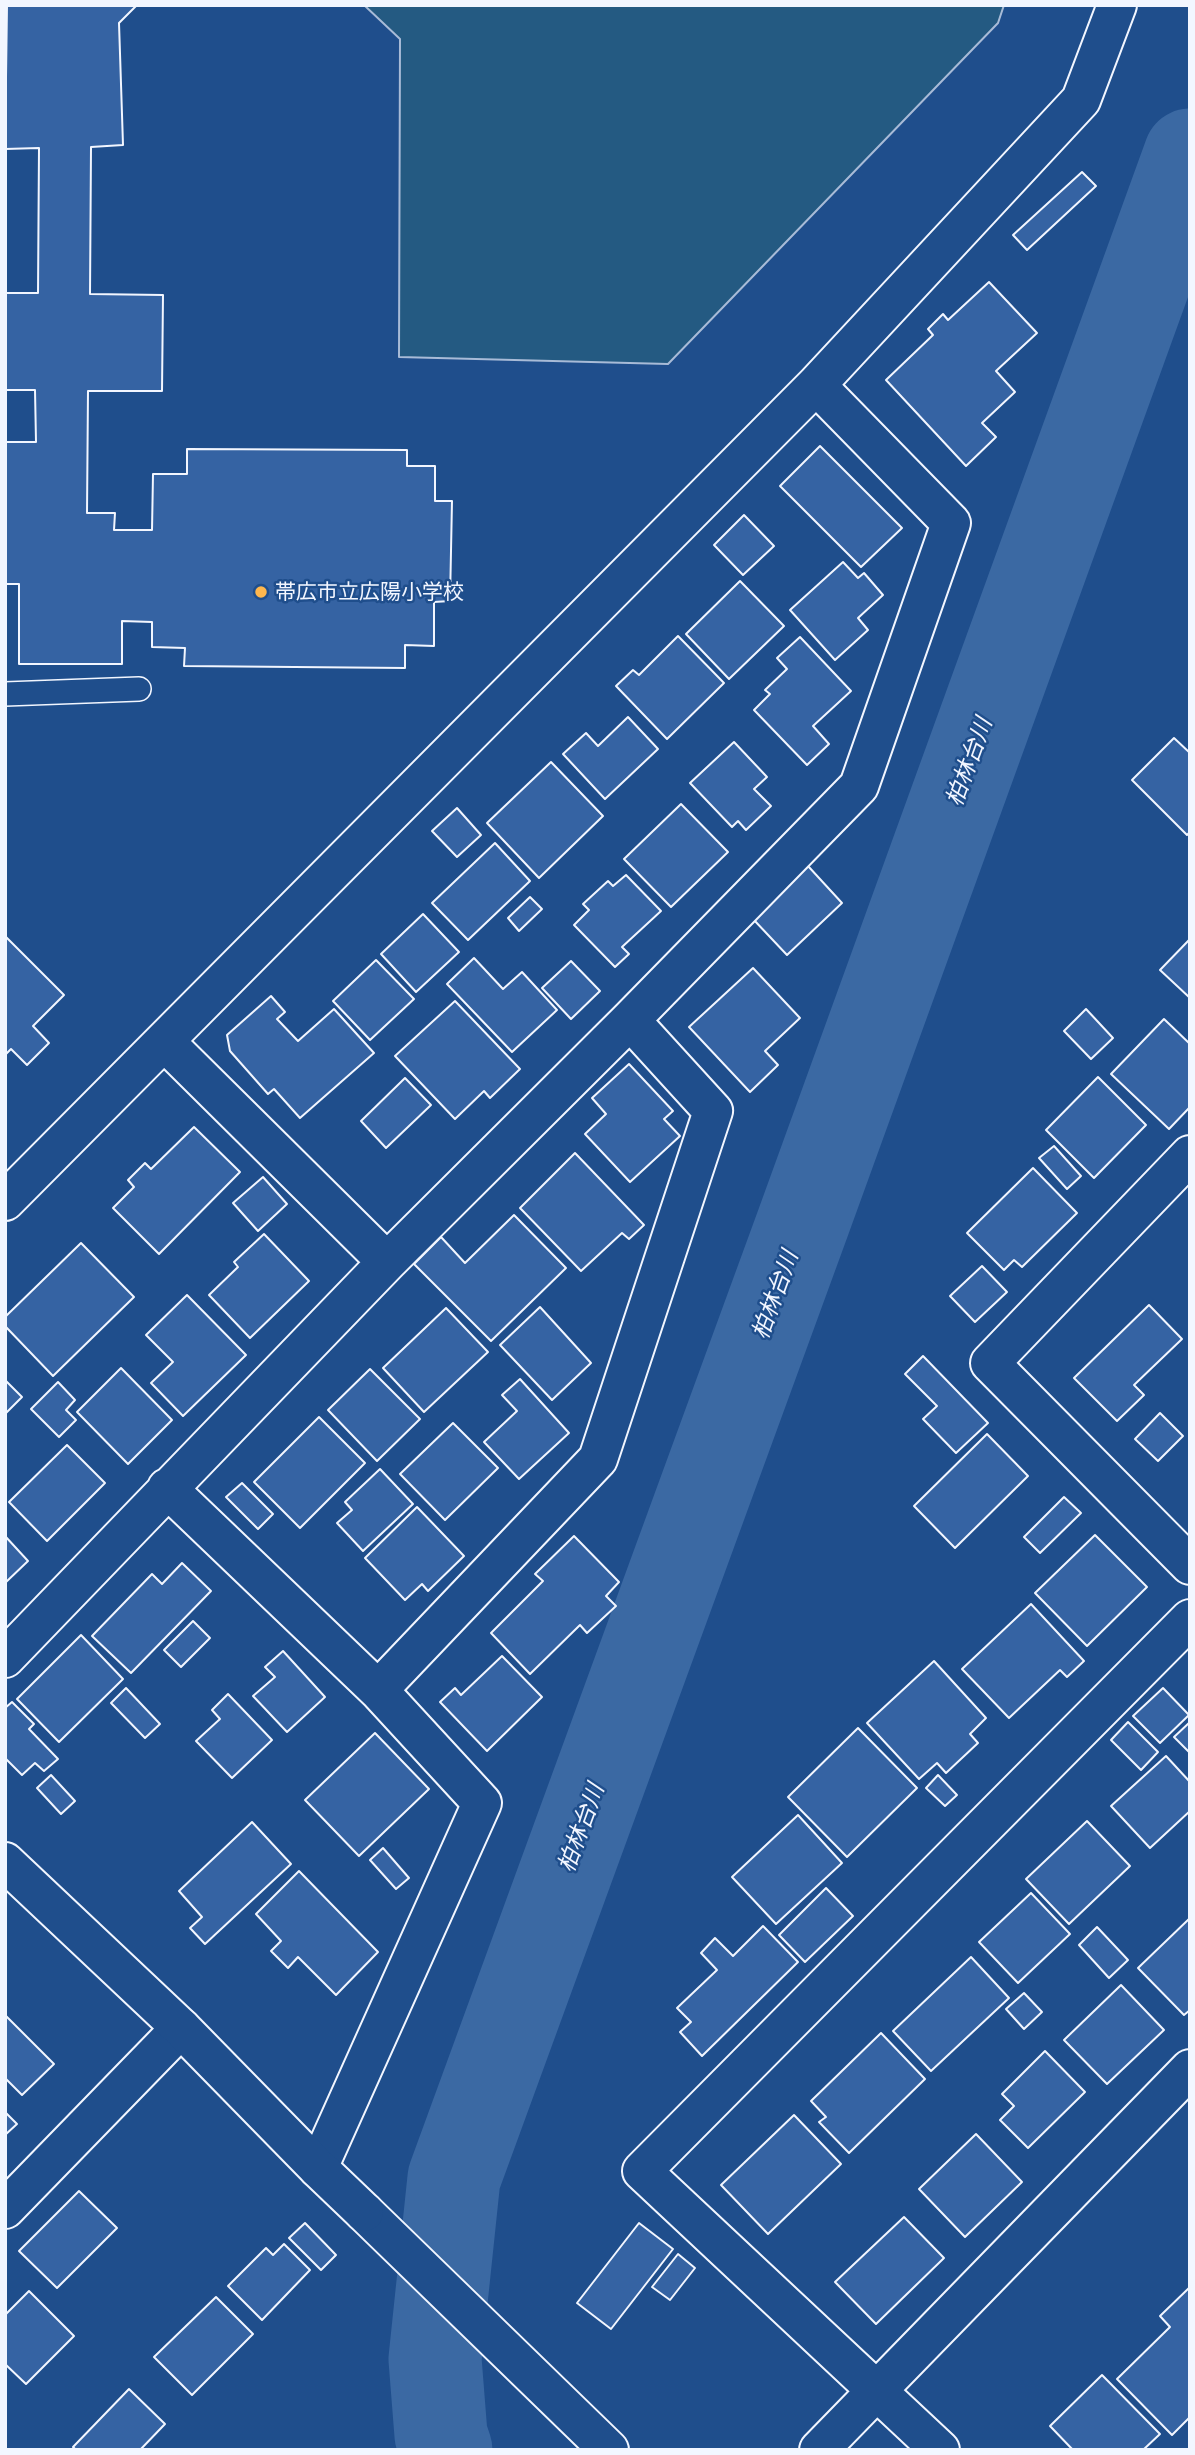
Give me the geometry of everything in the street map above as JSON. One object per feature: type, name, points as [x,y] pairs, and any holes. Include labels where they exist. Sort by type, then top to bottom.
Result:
[{"type":"street","points":[[5,1202],[816,386],[1081,100],[1117,5]]},
{"type":"street","points":[[5,1658],[387,1262],[630,1020],[859,786],[951,523],[816,386]]},
{"type":"street","points":[[378,1690],[598,1460],[713,1111],[630,1020]]},
{"type":"street","points":[[164,1041],[387,1262]]},
{"type":"street","points":[[1190,1155],[990,1363],[1190,1565]]},
{"type":"street","points":[[167,1488],[378,1690],[482,1803],[318,2168]]},
{"type":"street","points":[[940,2450],[642,2171],[1190,1619]]},
{"type":"street","points":[[5,1862],[181,2028],[318,2168],[599,2440]]},
{"type":"street","points":[[5,2209],[181,2028]]},
{"type":"street","points":[[819,2450],[1190,2069]]},
{"type":"lane","points":[[5,694],[139,689]]},
{"type":"shaded area","points":[[364,5],[1004,5],[998,23],[668,364],[399,357],[400,39]]},
{"type":"building","points":[[7,5],[137,5],[119,23],[123,145],[91,147],[90,294],[163,295],[162,391],[88,391],[87,513],[115,513],[114,530],[152,530],[153,474],[187,474],[187,449],[407,450],[407,466],[435,466],[435,501],[452,501],[450,601],[434,602],[434,646],[405,645],[405,668],[184,666],[185,648],[152,647],[152,622],[122,621],[122,664],[19,664],[19,584],[5,584],[5,442],[36,442],[35,390],[5,390],[5,293],[38,293],[39,148],[5,149]]},
{"type":"building","points":[[1082,172],[1096,186],[1027,250],[1013,235]]},
{"type":"building","points":[[989,282],[1037,333],[996,371],[1015,392],[982,423],[996,437],[966,466],[886,380],[933,335],[928,329],[943,314],[948,320]]},
{"type":"building","points":[[820,446],[902,528],[861,567],[780,486]]},
{"type":"building","points":[[744,515],[774,546],[743,575],[714,545]]},
{"type":"building","points":[[843,562],[858,578],[864,573],[883,595],[858,618],[868,630],[835,660],[790,610]]},
{"type":"building","points":[[740,581],[784,626],[729,679],[686,634]]},
{"type":"building","points":[[678,636],[724,683],[667,739],[616,686],[633,670],[639,675]]},
{"type":"building","points":[[800,637],[851,691],[813,726],[829,744],[807,765],[754,710],[770,694],[765,690],[787,669],[777,658]]},
{"type":"building","points":[[628,717],[658,749],[605,799],[563,754],[586,733],[598,746]]},
{"type":"building","points":[[1174,738],[1190,753],[1190,832],[1187,835],[1132,780]]},
{"type":"building","points":[[734,742],[767,777],[754,789],[771,806],[746,830],[738,821],[732,827],[690,783]]},
{"type":"building","points":[[551,762],[603,816],[539,878],[487,823]]},
{"type":"building","points":[[681,804],[728,852],[671,907],[624,859]]},
{"type":"building","points":[[457,808],[481,835],[457,857],[432,831]]},
{"type":"building","points":[[495,843],[530,881],[468,940],[432,903]]},
{"type":"building","points":[[808,866],[842,903],[787,955],[753,919]]},
{"type":"building","points":[[626,875],[661,911],[622,947],[629,954],[615,967],[574,925],[589,910],[583,904],[608,881],[613,886]]},
{"type":"building","points":[[530,897],[542,909],[519,931],[508,918]]},
{"type":"building","points":[[423,914],[459,952],[416,992],[381,954]]},
{"type":"building","points":[[5,936],[64,995],[33,1026],[49,1043],[27,1065],[11,1049],[5,1055]]},
{"type":"building","points":[[1190,939],[1190,998],[1160,970]]},
{"type":"building","points":[[474,958],[503,989],[522,972],[557,1010],[512,1052],[447,984]]},
{"type":"building","points":[[376,960],[414,999],[370,1040],[333,1001]]},
{"type":"building","points":[[571,961],[600,991],[571,1019],[542,988]]},
{"type":"building","points":[[753,968],[800,1018],[765,1051],[778,1065],[750,1092],[689,1027]]},
{"type":"building","points":[[271,996],[285,1012],[277,1019],[298,1041],[334,1009],[374,1053],[300,1118],[274,1089],[268,1094],[230,1051],[227,1035]]},
{"type":"building","points":[[455,1001],[520,1069],[490,1098],[484,1091],[455,1119],[395,1056]]},
{"type":"building","points":[[1086,1009],[1113,1038],[1091,1059],[1064,1031]]},
{"type":"building","points":[[1164,1019],[1190,1044],[1190,1107],[1169,1129],[1111,1074]]},
{"type":"building","points":[[629,1064],[673,1111],[664,1119],[680,1136],[630,1182],[585,1134],[606,1114],[592,1098]]},
{"type":"building","points":[[1098,1077],[1146,1125],[1094,1178],[1046,1130]]},
{"type":"building","points":[[405,1078],[431,1105],[386,1148],[361,1121]]},
{"type":"building","points":[[194,1127],[240,1172],[159,1254],[113,1208],[134,1187],[128,1180],[145,1163],[151,1169]]},
{"type":"building","points":[[1054,1146],[1081,1176],[1067,1189],[1039,1158]]},
{"type":"building","points":[[575,1153],[644,1225],[629,1239],[622,1233],[581,1271],[520,1208]]},
{"type":"building","points":[[1033,1168],[1077,1213],[1022,1267],[1014,1260],[1004,1270],[967,1233]]},
{"type":"building","points":[[263,1177],[287,1204],[258,1231],[233,1203]]},
{"type":"building","points":[[514,1215],[566,1268],[491,1341],[414,1264],[441,1237],[465,1263]]},
{"type":"building","points":[[264,1234],[309,1281],[250,1338],[209,1295],[238,1267],[234,1262]]},
{"type":"building","points":[[81,1243],[134,1297],[53,1376],[5,1326],[5,1317]]},
{"type":"building","points":[[982,1266],[1007,1292],[975,1322],[950,1296]]},
{"type":"building","points":[[187,1295],[246,1355],[183,1416],[151,1383],[173,1362],[146,1335]]},
{"type":"building","points":[[1149,1305],[1182,1339],[1134,1385],[1144,1395],[1117,1421],[1074,1378]]},
{"type":"building","points":[[540,1307],[591,1363],[552,1400],[500,1345]]},
{"type":"building","points":[[446,1308],[488,1352],[424,1412],[383,1368]]},
{"type":"building","points":[[923,1356],[988,1423],[956,1453],[923,1419],[937,1406],[905,1374]]},
{"type":"building","points":[[121,1368],[172,1420],[128,1464],[77,1412]]},
{"type":"building","points":[[370,1369],[420,1419],[377,1461],[328,1410]]},
{"type":"building","points":[[520,1379],[569,1433],[519,1479],[484,1442],[517,1411],[502,1395]]},
{"type":"building","points":[[5,1380],[22,1397],[5,1414]]},
{"type":"building","points":[[58,1382],[75,1400],[66,1410],[76,1420],[59,1437],[31,1409]]},
{"type":"building","points":[[1160,1413],[1183,1436],[1158,1461],[1135,1439]]},
{"type":"building","points":[[319,1417],[365,1463],[300,1528],[254,1482]]},
{"type":"building","points":[[453,1423],[498,1468],[445,1520],[400,1474]]},
{"type":"building","points":[[987,1434],[1028,1476],[955,1548],[914,1506]]},
{"type":"building","points":[[67,1445],[105,1483],[47,1541],[9,1502]]},
{"type":"building","points":[[380,1469],[413,1504],[363,1551],[337,1523],[352,1510],[345,1502]]},
{"type":"building","points":[[242,1483],[273,1514],[258,1529],[226,1497]]},
{"type":"building","points":[[1064,1497],[1081,1513],[1040,1553],[1024,1537]]},
{"type":"building","points":[[417,1507],[464,1556],[428,1591],[422,1584],[405,1600],[365,1558]]},
{"type":"building","points":[[1095,1535],[1147,1587],[1087,1646],[1035,1593]]},
{"type":"building","points":[[5,1536],[28,1561],[5,1583]]},
{"type":"building","points":[[574,1536],[619,1582],[606,1596],[616,1606],[587,1633],[580,1625],[530,1674],[491,1633],[543,1581],[535,1574]]},
{"type":"building","points":[[182,1563],[211,1591],[131,1673],[92,1636],[152,1574],[162,1584]]},
{"type":"building","points":[[1031,1604],[1084,1661],[1067,1677],[1060,1670],[1009,1718],[962,1669]]},
{"type":"building","points":[[193,1621],[210,1638],[181,1667],[164,1650]]},
{"type":"building","points":[[81,1635],[123,1679],[59,1742],[17,1699]]},
{"type":"building","points":[[283,1651],[325,1697],[287,1732],[253,1696],[275,1677],[265,1667]]},
{"type":"building","points":[[502,1656],[542,1697],[487,1751],[440,1702],[455,1688],[461,1695]]},
{"type":"building","points":[[934,1661],[986,1718],[970,1734],[978,1743],[946,1773],[937,1763],[919,1779],[867,1723]]},
{"type":"building","points":[[126,1688],[160,1724],[145,1738],[111,1703]]},
{"type":"building","points":[[1163,1688],[1189,1715],[1160,1743],[1133,1716]]},
{"type":"building","points":[[228,1694],[272,1740],[232,1778],[196,1741],[220,1719],[212,1710]]},
{"type":"building","points":[[12,1702],[34,1724],[29,1729],[58,1759],[44,1771],[35,1763],[22,1775],[5,1758],[5,1708]]},
{"type":"building","points":[[1128,1722],[1158,1752],[1141,1770],[1111,1740]]},
{"type":"building","points":[[1190,1722],[1190,1753],[1174,1737]]},
{"type":"building","points":[[858,1728],[917,1788],[847,1857],[788,1797]]},
{"type":"building","points":[[375,1733],[429,1789],[359,1856],[305,1800]]},
{"type":"building","points":[[1166,1756],[1190,1782],[1190,1811],[1150,1848],[1111,1806]]},
{"type":"building","points":[[51,1775],[75,1801],[61,1814],[37,1788]]},
{"type":"building","points":[[938,1775],[957,1795],[945,1806],[926,1788]]},
{"type":"building","points":[[798,1815],[842,1863],[776,1924],[732,1877]]},
{"type":"building","points":[[1087,1821],[1130,1866],[1069,1924],[1026,1879]]},
{"type":"building","points":[[252,1822],[291,1864],[205,1944],[190,1928],[202,1917],[179,1891]]},
{"type":"building","points":[[383,1848],[409,1878],[396,1889],[370,1860]]},
{"type":"building","points":[[299,1871],[378,1952],[336,1995],[298,1957],[288,1968],[271,1951],[281,1941],[256,1914]]},
{"type":"building","points":[[826,1888],[853,1916],[805,1962],[779,1935]]},
{"type":"building","points":[[1031,1893],[1070,1934],[1018,1983],[979,1942]]},
{"type":"building","points":[[1190,1918],[1190,2010],[1184,2015],[1138,1968]]},
{"type":"building","points":[[763,1926],[798,1962],[702,2056],[680,2032],[691,2022],[677,2008],[717,1970],[701,1953],[715,1938],[733,1956]]},
{"type":"building","points":[[1097,1927],[1128,1960],[1109,1978],[1079,1945]]},
{"type":"building","points":[[971,1957],[1009,1998],[931,2071],[893,2031]]},
{"type":"building","points":[[1121,1985],[1164,2030],[1107,2084],[1064,2040]]},
{"type":"building","points":[[1024,1993],[1042,2012],[1024,2029],[1006,2009]]},
{"type":"building","points":[[5,2015],[54,2064],[22,2095],[5,2078]]},
{"type":"building","points":[[881,2033],[925,2079],[849,2153],[819,2122],[826,2117],[811,2101]]},
{"type":"building","points":[[1045,2051],[1085,2092],[1028,2148],[1000,2120],[1014,2106],[1002,2094]]},
{"type":"building","points":[[5,2112],[17,2124],[5,2135]]},
{"type":"building","points":[[794,2115],[841,2164],[768,2234],[721,2185]]},
{"type":"building","points":[[976,2134],[1022,2182],[965,2237],[919,2189]]},
{"type":"building","points":[[79,2191],[117,2228],[57,2288],[19,2251]]},
{"type":"building","points":[[904,2217],[944,2258],[876,2324],[835,2282]]},
{"type":"building","points":[[305,2223],[336,2255],[321,2270],[289,2238]]},
{"type":"building","points":[[639,2223],[673,2249],[611,2329],[577,2303]]},
{"type":"building","points":[[284,2244],[310,2270],[262,2320],[228,2286],[266,2248],[273,2255]]},
{"type":"building","points":[[678,2254],[695,2268],[670,2300],[652,2287]]},
{"type":"building","points":[[1190,2287],[1190,2417],[1172,2435],[1117,2379],[1170,2327],[1160,2316]]},
{"type":"building","points":[[29,2291],[74,2336],[26,2384],[5,2364],[5,2315]]},
{"type":"building","points":[[216,2297],[253,2334],[192,2395],[154,2357]]},
{"type":"building","points":[[1102,2375],[1160,2434],[1143,2450],[1073,2450],[1050,2426]]},
{"type":"building","points":[[129,2389],[165,2424],[140,2450],[76,2450],[73,2447]]},
{"type":"waterway","name":"柏林台川","points":[[446,2450],[441,2435],[435,2359],[454,2178],[1190,155]]},
{"type":"place","name":"帯広市立広陽小学校","points":[[261,592]]}]
